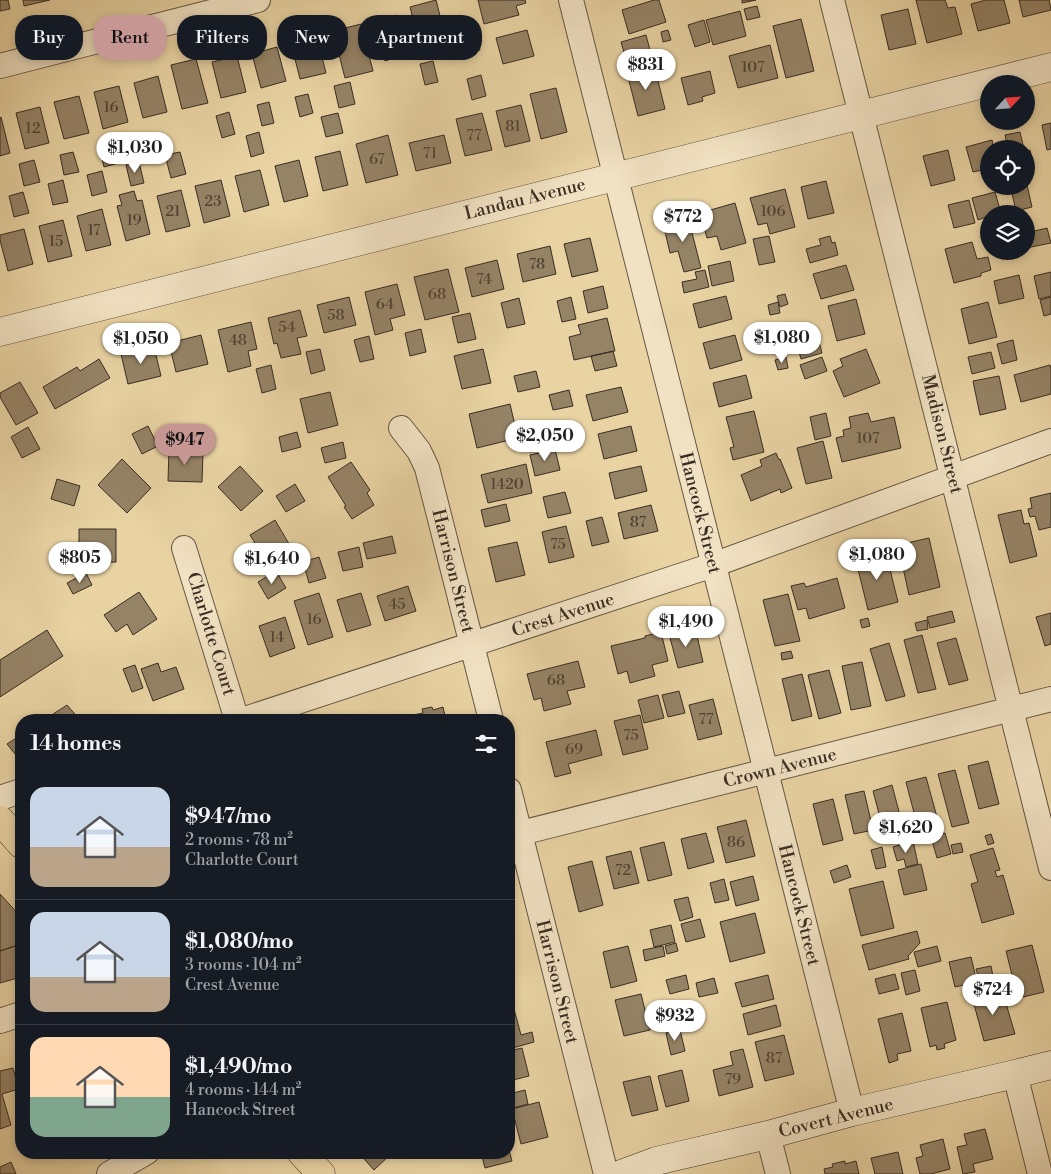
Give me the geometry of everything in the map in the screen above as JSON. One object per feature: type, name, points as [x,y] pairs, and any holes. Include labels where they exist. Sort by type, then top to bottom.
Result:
[{"type":"main road","points":[[0,820],[15,837]]},
{"type":"main road","points":[[307,1159],[321,1174]]},
{"type":"street","points":[[0,66],[258,0]]},
{"type":"street","name":"Hancock Street","points":[[571,0],[852,1112]]},
{"type":"street","name":"Madison Street","points":[[832,0],[1051,868]]},
{"type":"street","name":"Landau Avenue","points":[[0,332],[1051,67]]},
{"type":"street","name":"Harrison Street","points":[[401,428],[419,450],[426,468],[489,714]]},
{"type":"street","name":"Crest Avenue","points":[[260,714],[714,565],[1051,441]]},
{"type":"street","name":"Charlotte Court","points":[[184,548],[236,714]]},
{"type":"street","name":"Crown Avenue","points":[[515,835],[1051,700]]},
{"type":"street","points":[[0,798],[15,793]]},
{"type":"street","name":"Harrison Street","points":[[515,839],[606,1174]]},
{"type":"street","points":[[0,1021],[15,1016]]},
{"type":"street","name":"Covert Avenue","points":[[621,1174],[656,1161],[1051,1065]]},
{"type":"street","points":[[1015,1074],[1040,1174]]},
{"type":"street","points":[[768,1135],[778,1174]]},
{"type":"street","points":[[109,1174],[135,1159]]},
{"type":"building","points":[[0,0],[8,0],[10,9],[0,11]]},
{"type":"building","points":[[23,0],[50,0],[24,6]]},
{"type":"building","points":[[436,0],[440,15],[412,15],[410,7]]},
{"type":"building","points":[[478,0],[525,0],[526,3],[516,6],[519,15],[484,24]]},
{"type":"building","points":[[659,0],[666,22],[629,34],[622,10]]},
{"type":"building","points":[[742,0],[756,0],[742,3]]},
{"type":"building","points":[[916,0],[945,0],[948,8],[955,7],[962,34],[927,43]]},
{"type":"building","points":[[986,0],[1004,0],[1010,23],[978,31],[971,4]]},
{"type":"building","points":[[1019,0],[1049,0],[1051,10],[1023,17]]},
{"type":"building","points":[[757,6],[760,17],[747,20],[744,9]]},
{"type":"building","points":[[908,9],[916,44],[889,50],[881,15]]},
{"type":"building","points":[[740,11],[746,36],[713,45],[706,20]]},
{"type":"building","points":[[801,19],[814,71],[786,78],[773,26]]},
{"type":"building","points":[[704,20],[710,42],[695,47],[688,25]]},
{"type":"building","points":[[358,25],[358,60],[370,60],[373,71],[345,78],[340,60],[348,60],[348,27]]},
{"type":"building","points":[[527,30],[534,56],[503,64],[496,38]]},
{"type":"building","points":[[668,30],[671,40],[663,42],[661,32]]},
{"type":"building","points":[[646,35],[650,50],[625,56],[621,42]]},
{"type":"building","points":[[770,45],[778,78],[738,88],[729,56]]},
{"type":"building","points":[[277,47],[277,60],[280,60],[286,81],[261,88],[254,60],[267,60],[267,50]]},
{"type":"building","points":[[196,60],[208,103],[182,109],[171,65]]},
{"type":"building","points":[[238,60],[246,92],[221,98],[212,62]]},
{"type":"building","points":[[295,60],[323,60],[326,73],[300,79]]},
{"type":"building","points":[[433,61],[438,82],[425,85],[420,64]]},
{"type":"building","points":[[654,65],[665,109],[638,116],[627,73]]},
{"type":"building","points":[[710,71],[715,93],[702,97],[703,101],[688,105],[681,78]]},
{"type":"building","points":[[481,75],[486,96],[472,100],[467,79]]},
{"type":"building","points":[[158,76],[167,112],[143,118],[134,83]]},
{"type":"building","points":[[350,82],[355,104],[339,108],[334,86]]},
{"type":"building","points":[[119,86],[128,122],[103,129],[94,92]]},
{"type":"building","points":[[556,88],[567,132],[541,139],[530,94]]},
{"type":"building","points":[[308,94],[313,113],[300,117],[295,97]]},
{"type":"building","points":[[79,96],[89,133],[64,139],[54,102]]},
{"type":"building","points":[[269,102],[274,123],[262,126],[257,105]]},
{"type":"building","points":[[521,105],[530,141],[505,147],[496,111]]},
{"type":"building","points":[[40,107],[49,143],[25,149],[16,113]]},
{"type":"building","points":[[229,112],[235,134],[222,138],[216,116]]},
{"type":"building","points":[[338,113],[343,133],[326,137],[321,117]]},
{"type":"building","points":[[482,113],[492,150],[465,156],[456,119]]},
{"type":"building","points":[[0,118],[10,153],[0,156]]},
{"type":"building","points":[[1051,123],[1051,149],[1047,150],[1042,125]]},
{"type":"building","points":[[259,132],[264,153],[251,157],[246,136]]},
{"type":"building","points":[[1020,132],[1022,140],[1006,140],[1005,135]]},
{"type":"building","points":[[388,135],[398,175],[366,183],[356,144]]},
{"type":"building","points":[[444,135],[451,163],[416,171],[409,143]]},
{"type":"building","points":[[121,141],[126,161],[104,167],[99,147]]},
{"type":"building","points":[[980,143],[980,170],[973,172],[966,147]]},
{"type":"building","points":[[948,150],[955,180],[931,186],[923,156]]},
{"type":"building","points":[[340,151],[348,185],[323,191],[315,157]]},
{"type":"building","points":[[73,152],[79,172],[64,175],[60,155]]},
{"type":"building","points":[[180,152],[186,174],[171,178],[165,155]]},
{"type":"building","points":[[34,160],[40,182],[24,186],[19,164]]},
{"type":"building","points":[[299,160],[308,196],[284,202],[275,166]]},
{"type":"building","points":[[139,162],[144,183],[131,186],[126,165]]},
{"type":"building","points":[[260,170],[269,205],[244,212],[235,176]]},
{"type":"building","points":[[102,171],[107,192],[92,196],[87,175]]},
{"type":"building","points":[[63,180],[68,202],[53,205],[48,184]]},
{"type":"building","points":[[221,180],[230,216],[204,223],[195,186]]},
{"type":"building","points":[[826,181],[834,213],[808,219],[801,187]]},
{"type":"building","points":[[785,189],[795,227],[770,234],[767,223],[758,225],[750,198]]},
{"type":"building","points":[[181,190],[190,226],[166,232],[157,196]]},
{"type":"building","points":[[134,191],[137,201],[142,200],[150,234],[126,241],[117,206],[122,205],[119,195]]},
{"type":"building","points":[[23,192],[29,213],[14,217],[9,196]]},
{"type":"building","points":[[984,195],[996,195],[999,205],[980,205],[980,219],[978,220],[972,198]]},
{"type":"building","points":[[1012,195],[1029,195],[1032,205],[1015,205]]},
{"type":"building","points":[[969,200],[975,223],[954,228],[948,205]]},
{"type":"building","points":[[735,203],[746,243],[721,250],[717,236],[707,238],[700,213]]},
{"type":"building","points":[[102,209],[111,245],[86,251],[77,216]]},
{"type":"building","points":[[688,217],[701,268],[684,272],[678,251],[670,253],[663,223]]},
{"type":"building","points":[[63,220],[72,256],[48,262],[39,226]]},
{"type":"building","points":[[1047,228],[1051,243],[1035,246],[1035,231]]},
{"type":"building","points":[[24,229],[33,264],[8,271],[0,235]]},
{"type":"building","points":[[769,236],[775,262],[759,265],[753,239]]},
{"type":"building","points":[[830,236],[832,243],[835,242],[838,255],[810,263],[806,249],[821,245],[819,239]]},
{"type":"building","points":[[590,238],[598,271],[572,277],[564,244]]},
{"type":"building","points":[[972,242],[977,259],[989,260],[991,270],[981,273],[981,276],[954,283],[945,249]]},
{"type":"building","points":[[550,246],[556,274],[523,282],[517,254]]},
{"type":"building","points":[[497,260],[504,289],[472,297],[465,268]]},
{"type":"building","points":[[730,261],[734,281],[712,286],[708,266]]},
{"type":"building","points":[[846,265],[854,290],[821,299],[813,274]]},
{"type":"building","points":[[448,269],[459,312],[425,320],[414,277]]},
{"type":"building","points":[[705,270],[709,287],[684,293],[682,282],[697,279],[695,272]]},
{"type":"building","points":[[1051,272],[1051,296],[1039,299],[1034,276]]},
{"type":"building","points":[[1019,275],[1024,298],[999,304],[994,281]]},
{"type":"building","points":[[397,284],[405,315],[390,319],[393,330],[375,335],[365,292]]},
{"type":"building","points":[[603,286],[608,308],[588,313],[583,291]]},
{"type":"building","points":[[785,294],[788,304],[780,307],[777,296]]},
{"type":"building","points":[[726,296],[732,319],[699,328],[693,304]]},
{"type":"building","points":[[349,297],[356,325],[324,333],[317,305]]},
{"type":"building","points":[[571,297],[576,319],[562,322],[557,301]]},
{"type":"building","points":[[1051,297],[1051,314],[1044,316],[1040,300]]},
{"type":"building","points":[[519,298],[525,324],[507,328],[501,303]]},
{"type":"building","points":[[856,299],[865,334],[837,341],[828,306]]},
{"type":"building","points":[[778,302],[780,313],[770,315],[768,305]]},
{"type":"building","points":[[988,302],[997,337],[969,344],[961,309]]},
{"type":"building","points":[[300,310],[307,336],[297,338],[301,354],[281,358],[277,343],[274,344],[268,318]]},
{"type":"building","points":[[470,313],[476,339],[458,343],[452,317]]},
{"type":"building","points":[[607,318],[615,351],[574,360],[569,337],[581,334],[578,325]]},
{"type":"building","points":[[251,322],[257,349],[248,351],[251,366],[228,372],[218,330]]},
{"type":"building","points":[[421,329],[426,352],[410,356],[405,333]]},
{"type":"building","points":[[201,335],[208,364],[176,372],[169,343]]},
{"type":"building","points":[[735,335],[742,360],[710,369],[703,343]]},
{"type":"building","points":[[369,336],[374,359],[360,362],[354,340]]},
{"type":"building","points":[[818,338],[822,353],[801,359],[797,345]]},
{"type":"building","points":[[1013,340],[1017,360],[1002,364],[997,344]]},
{"type":"building","points":[[154,347],[161,376],[128,384],[121,354]]},
{"type":"building","points":[[320,349],[325,370],[311,374],[306,352]]},
{"type":"building","points":[[483,349],[491,383],[462,389],[454,356]]},
{"type":"building","points":[[866,349],[880,383],[844,397],[833,371],[843,366],[840,359]]},
{"type":"building","points":[[613,351],[617,366],[595,371],[591,356]]},
{"type":"building","points":[[991,352],[995,368],[972,374],[968,357]]},
{"type":"building","points":[[786,357],[788,368],[778,370],[775,360]]},
{"type":"building","points":[[822,357],[827,371],[805,379],[800,365]]},
{"type":"building","points":[[99,359],[110,378],[55,409],[43,387],[77,367],[80,371]]},
{"type":"building","points":[[271,365],[276,389],[262,393],[256,369]]},
{"type":"building","points":[[1050,365],[1051,394],[1021,402],[1014,375]]},
{"type":"building","points":[[536,371],[540,387],[518,392],[514,376]]},
{"type":"building","points":[[746,375],[752,398],[719,407],[713,383]]},
{"type":"building","points":[[999,376],[1006,409],[980,415],[973,381]]},
{"type":"building","points":[[20,382],[38,413],[16,425],[0,397],[0,393]]},
{"type":"building","points":[[621,387],[628,412],[593,421],[586,395]]},
{"type":"building","points":[[569,390],[573,406],[553,410],[549,395]]},
{"type":"building","points":[[330,392],[338,425],[308,433],[300,399]]},
{"type":"building","points":[[510,404],[518,438],[477,448],[469,414]]},
{"type":"building","points":[[754,411],[764,452],[733,460],[730,448],[734,447],[726,417]]},
{"type":"building","points":[[826,413],[831,436],[815,440],[810,417]]},
{"type":"building","points":[[868,413],[871,422],[894,417],[901,448],[842,462],[836,438],[844,436],[843,430],[851,428],[849,417]]},
{"type":"building","points":[[148,426],[158,446],[142,454],[132,434]]},
{"type":"building","points":[[549,426],[554,446],[530,452],[525,432]]},
{"type":"building","points":[[631,426],[637,451],[604,459],[598,434]]},
{"type":"building","points":[[28,427],[40,449],[22,458],[11,437]]},
{"type":"building","points":[[297,432],[301,447],[282,452],[279,437]]},
{"type":"building","points":[[823,441],[832,478],[806,484],[797,448]]},
{"type":"building","points":[[343,442],[346,458],[325,463],[321,448]]},
{"type":"building","points":[[555,449],[560,470],[535,476],[530,455]]},
{"type":"building","points":[[169,450],[203,452],[202,482],[168,481]]},
{"type":"building","points":[[776,453],[792,488],[781,493],[780,489],[751,501],[741,475],[762,466],[760,460]]},
{"type":"building","points":[[122,459],[151,488],[127,513],[98,485]]},
{"type":"building","points":[[351,462],[370,490],[367,493],[374,505],[352,519],[328,477]]},
{"type":"building","points":[[526,464],[532,493],[488,503],[481,475]]},
{"type":"building","points":[[240,466],[263,491],[241,511],[218,487]]},
{"type":"building","points":[[641,466],[647,491],[615,499],[609,473]]},
{"type":"building","points":[[57,479],[80,486],[74,506],[51,499]]},
{"type":"building","points":[[295,484],[305,501],[286,512],[276,496]]},
{"type":"building","points":[[565,492],[571,513],[548,518],[543,497]]},
{"type":"building","points":[[1051,493],[1051,527],[1039,530],[1035,516],[1030,517],[1028,509],[1032,508],[1030,498]]},
{"type":"building","points":[[506,504],[510,521],[485,527],[481,510]]},
{"type":"building","points":[[651,505],[658,531],[624,539],[618,513]]},
{"type":"building","points":[[1021,510],[1024,524],[1029,523],[1037,556],[1010,563],[998,515]]},
{"type":"building","points":[[602,517],[609,542],[592,546],[586,521]]},
{"type":"building","points":[[275,520],[292,549],[268,564],[250,535]]},
{"type":"building","points":[[566,526],[574,557],[549,563],[542,532]]},
{"type":"building","points":[[79,529],[116,529],[116,562],[87,563],[87,556],[79,556]]},
{"type":"building","points":[[392,536],[396,553],[367,559],[363,543]]},
{"type":"building","points":[[929,538],[940,587],[909,595],[898,545]]},
{"type":"building","points":[[517,542],[525,575],[496,582],[488,548]]},
{"type":"building","points":[[359,547],[363,567],[343,571],[338,552]]},
{"type":"building","points":[[886,553],[898,602],[868,610],[856,561]]},
{"type":"building","points":[[319,557],[326,578],[309,583],[303,562]]},
{"type":"building","points":[[276,571],[286,588],[268,599],[258,582]]},
{"type":"building","points":[[86,573],[92,585],[73,594],[67,583]]},
{"type":"building","points":[[837,578],[845,608],[809,619],[806,608],[798,610],[791,586],[804,583],[806,587]]},
{"type":"building","points":[[408,586],[416,611],[385,621],[377,596]]},
{"type":"building","points":[[139,592],[157,619],[133,635],[127,624],[116,632],[104,615]]},
{"type":"building","points":[[319,593],[333,637],[308,645],[294,601]]},
{"type":"building","points":[[361,593],[371,625],[347,632],[337,600]]},
{"type":"building","points":[[788,594],[800,641],[775,646],[763,600]]},
{"type":"building","points":[[952,611],[955,622],[930,628],[927,617]]},
{"type":"building","points":[[1051,613],[1051,644],[1045,646],[1036,617]]},
{"type":"building","points":[[285,617],[295,648],[270,657],[259,626]]},
{"type":"building","points":[[868,618],[870,626],[862,628],[860,620]]},
{"type":"building","points":[[927,620],[928,629],[917,631],[915,623]]},
{"type":"building","points":[[695,627],[703,662],[678,668],[669,634]]},
{"type":"building","points":[[47,630],[63,656],[0,697],[0,660]]},
{"type":"building","points":[[661,632],[668,661],[652,665],[655,676],[630,683],[627,671],[618,674],[611,646]]},
{"type":"building","points":[[922,635],[936,689],[918,693],[904,640]]},
{"type":"building","points":[[956,638],[968,680],[949,685],[937,643]]},
{"type":"building","points":[[889,643],[905,696],[886,701],[870,649]]},
{"type":"building","points":[[791,651],[793,658],[782,660],[781,653]]},
{"type":"building","points":[[578,661],[585,687],[567,691],[571,704],[544,711],[541,698],[534,700],[527,674]]},
{"type":"building","points":[[862,662],[871,706],[851,710],[842,666]]},
{"type":"building","points":[[158,663],[161,672],[176,667],[184,689],[153,701],[141,669]]},
{"type":"building","points":[[135,665],[143,688],[132,692],[123,669]]},
{"type":"building","points":[[829,670],[841,713],[819,719],[808,675]]},
{"type":"building","points":[[802,674],[812,716],[792,721],[782,679]]},
{"type":"building","points":[[679,691],[685,713],[668,717],[662,695]]},
{"type":"building","points":[[658,695],[664,718],[644,723],[638,700]]},
{"type":"building","points":[[713,699],[722,734],[698,740],[689,705]]},
{"type":"building","points":[[67,705],[75,714],[53,714]]},
{"type":"building","points":[[432,707],[433,710],[443,707],[445,714],[418,714],[423,713],[422,709]]},
{"type":"building","points":[[640,715],[648,749],[623,755],[614,721]]},
{"type":"building","points":[[596,730],[602,755],[568,764],[571,773],[555,777],[546,742]]},
{"type":"building","points":[[15,739],[15,754],[7,744]]},
{"type":"building","points":[[988,761],[999,804],[979,809],[968,766]]},
{"type":"building","points":[[955,770],[969,823],[952,827],[938,774]]},
{"type":"building","points":[[926,777],[937,817],[931,819],[934,828],[919,832],[906,782]]},
{"type":"building","points":[[892,785],[903,827],[900,827],[903,835],[886,840],[873,791]]},
{"type":"building","points":[[864,791],[873,830],[854,834],[845,795]]},
{"type":"building","points":[[833,799],[843,840],[823,845],[813,804]]},
{"type":"building","points":[[746,820],[755,856],[726,863],[717,827]]},
{"type":"building","points":[[706,833],[714,862],[688,869],[681,839]]},
{"type":"building","points":[[945,833],[951,854],[937,858],[931,837]]},
{"type":"building","points":[[991,834],[994,843],[988,845],[985,836]]},
{"type":"building","points":[[913,841],[918,864],[906,867],[904,859],[897,861],[893,847]]},
{"type":"building","points":[[664,842],[672,875],[648,881],[640,848]]},
{"type":"building","points":[[961,843],[963,852],[953,854],[951,845]]},
{"type":"building","points":[[882,847],[886,867],[876,869],[871,850]]},
{"type":"building","points":[[993,848],[1000,870],[995,871],[997,877],[1003,875],[1014,914],[982,923],[971,884],[978,882],[970,855]]},
{"type":"building","points":[[631,851],[639,883],[614,889],[606,857]]},
{"type":"building","points":[[592,861],[603,905],[579,912],[568,867]]},
{"type":"building","points":[[921,864],[927,890],[904,895],[898,870]]},
{"type":"building","points":[[847,865],[851,877],[834,883],[830,871]]},
{"type":"building","points":[[753,876],[759,900],[736,906],[730,882]]},
{"type":"building","points":[[724,879],[729,900],[715,903],[710,883]]},
{"type":"building","points":[[883,881],[894,928],[861,936],[849,889]]},
{"type":"building","points":[[0,894],[15,910],[15,946],[0,951]]},
{"type":"building","points":[[688,897],[693,917],[680,921],[674,900]]},
{"type":"building","points":[[755,913],[765,953],[730,962],[720,922]]},
{"type":"building","points":[[700,919],[705,937],[686,942],[681,924]]},
{"type":"building","points":[[671,925],[675,942],[654,947],[650,930]]},
{"type":"building","points":[[917,931],[920,943],[908,956],[909,959],[869,970],[862,945]]},
{"type":"building","points":[[676,943],[678,951],[667,954],[665,946]]},
{"type":"building","points":[[1032,945],[1044,992],[1023,997],[1020,985],[1015,987],[1006,951]]},
{"type":"building","points":[[15,946],[15,979],[0,983],[0,951]]},
{"type":"building","points":[[628,946],[637,981],[611,988],[603,952]]},
{"type":"building","points":[[663,946],[665,956],[645,961],[643,950]]},
{"type":"building","points":[[937,946],[941,961],[918,967],[914,952]]},
{"type":"building","points":[[971,957],[977,982],[955,987],[949,962]]},
{"type":"building","points":[[991,966],[993,976],[979,979],[976,969]]},
{"type":"building","points":[[915,970],[920,991],[906,995],[901,973]]},
{"type":"building","points":[[895,974],[899,989],[879,994],[875,979]]},
{"type":"building","points":[[686,975],[689,989],[670,994],[666,980]]},
{"type":"building","points":[[768,975],[774,999],[742,1007],[735,983]]},
{"type":"building","points":[[714,978],[718,993],[699,997],[696,983]]},
{"type":"building","points":[[1002,990],[1015,1034],[984,1041],[972,997]]},
{"type":"building","points":[[641,994],[650,1030],[624,1036],[615,1000]]},
{"type":"building","points":[[947,1002],[956,1040],[944,1044],[945,1048],[937,1050],[936,1045],[930,1047],[921,1008]]},
{"type":"building","points":[[776,1005],[781,1026],[748,1035],[743,1014]]},
{"type":"building","points":[[515,1013],[521,1035],[532,1032],[534,1042],[515,1047]]},
{"type":"building","points":[[902,1013],[911,1051],[897,1054],[898,1060],[889,1063],[878,1019]]},
{"type":"building","points":[[680,1030],[685,1051],[671,1055],[666,1033]]},
{"type":"building","points":[[784,1035],[794,1074],[765,1081],[755,1042]]},
{"type":"building","points":[[522,1048],[529,1076],[515,1080],[515,1050]]},
{"type":"building","points":[[743,1049],[753,1087],[719,1096],[713,1070],[733,1065],[730,1052]]},
{"type":"building","points":[[13,1068],[15,1090],[2,1094],[11,1125],[0,1129],[0,1071]]},
{"type":"building","points":[[682,1070],[689,1101],[666,1107],[658,1076]]},
{"type":"building","points":[[650,1076],[658,1110],[632,1116],[623,1082]]},
{"type":"building","points":[[525,1090],[528,1104],[515,1107],[515,1092]]},
{"type":"building","points":[[539,1102],[548,1137],[521,1144],[515,1121],[515,1108]]},
{"type":"building","points":[[985,1129],[993,1159],[973,1164],[975,1172],[963,1174],[957,1147],[967,1145],[964,1134]]},
{"type":"building","points":[[943,1139],[950,1169],[931,1174],[920,1174],[916,1158],[923,1156],[920,1145]]},
{"type":"building","points":[[898,1152],[903,1174],[875,1174],[871,1158]]},
{"type":"building","points":[[364,1159],[386,1159],[374,1170]]},
{"type":"building","points":[[483,1159],[511,1159],[512,1161],[485,1168]]},
{"type":"building","points":[[845,1161],[845,1164],[856,1161],[859,1174],[825,1174],[824,1169],[833,1167],[832,1164]]},
{"type":"building","points":[[11,1162],[16,1174],[0,1174],[0,1167]]}]
